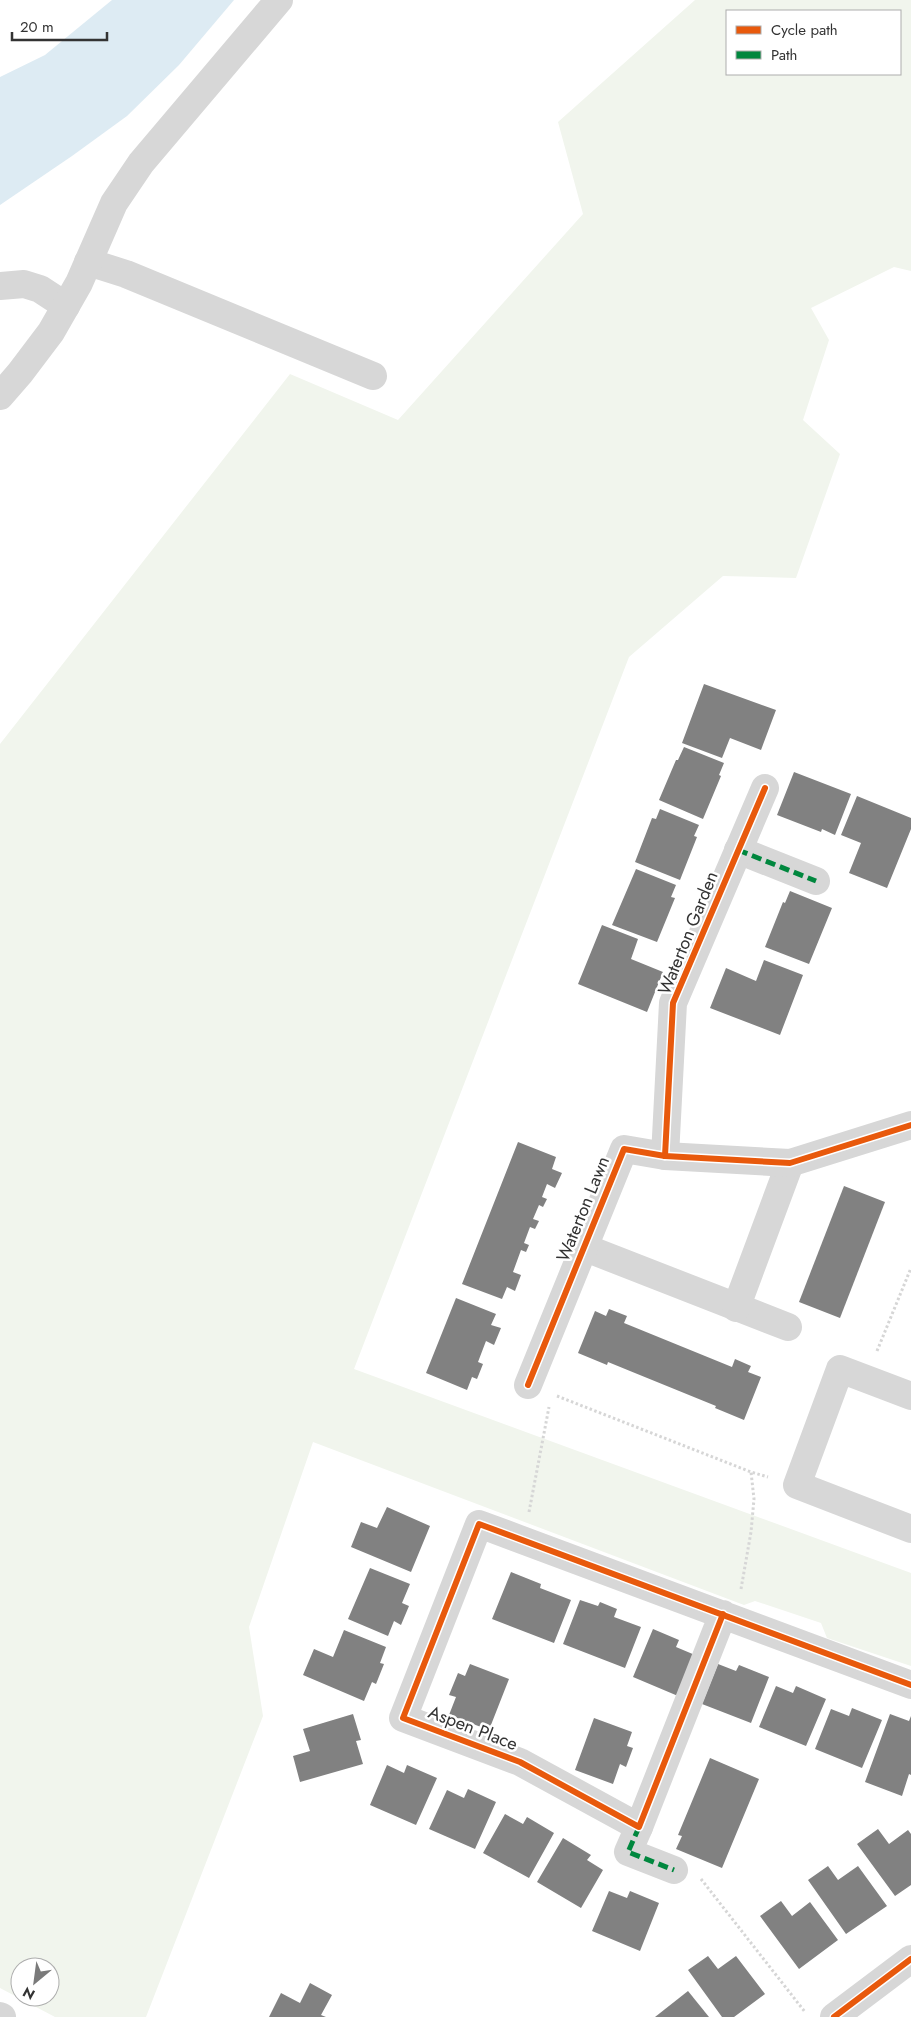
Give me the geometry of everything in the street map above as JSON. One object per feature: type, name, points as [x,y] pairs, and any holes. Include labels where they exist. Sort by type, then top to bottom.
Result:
[{"type":"street","points":[[0,396],[50,332],[80,284],[114,204],[141,163],[279,0]]},
{"type":"street","points":[[88,262],[126,274],[373,376]]},
{"type":"street","points":[[0,286],[24,284],[40,289],[66,306]]},
{"type":"street","name":"Waterton Garden","points":[[665,1156],[673,1003],[765,788]]},
{"type":"street","points":[[738,850],[816,881]]},
{"type":"street","name":"Waterton Lawn","points":[[540,1390],[583,1247],[624,1150],[665,1156],[790,1162],[911,1125]]},
{"type":"street","points":[[736,1308],[790,1162]]},
{"type":"street","name":"Waterton Lawn","points":[[583,1247],[788,1328]]},
{"type":"street","points":[[911,1396],[840,1369],[797,1485],[911,1529]]},
{"type":"street","name":"Aspen Place","points":[[639,1827],[520,1762],[403,1718],[479,1524],[911,1685]]},
{"type":"street","points":[[674,1870],[628,1852],[730,1617]]},
{"type":"street","points":[[834,2017],[911,1959]]},
{"type":"path","points":[[866,1379],[911,1268]]},
{"type":"path","points":[[524,1540],[540,1390],[751,1472],[797,1485]]},
{"type":"path","points":[[730,1617],[752,1524],[754,1499],[751,1472]]},
{"type":"path","points":[[674,1870],[702,1879],[808,2017]]},
{"type":"shaded area","points":[[112,0],[234,0],[179,65],[127,116],[0,205],[0,77],[45,55]]},
{"type":"shaded area","points":[[695,0],[911,0],[911,271],[894,267],[811,308],[829,340],[803,420],[840,454],[796,578],[723,576],[629,657],[354,1369],[911,1573],[911,1666],[827,1638],[821,1623],[755,1601],[744,1605],[313,1442],[249,1627],[263,1716],[146,2017],[55,2017],[36,2007],[60,2007],[60,1957],[10,1957],[10,1993],[0,1988],[0,744],[290,374],[398,420],[583,214],[558,122]]},
{"type":"building","points":[[704,684],[776,710],[761,750],[730,738],[722,758],[682,743]]},
{"type":"building","points":[[684,747],[724,763],[719,775],[721,776],[703,819],[659,800],[676,760],[678,760]]},
{"type":"building","points":[[794,772],[851,794],[835,835],[822,829],[821,832],[777,815]]},
{"type":"building","points":[[857,796],[911,818],[911,829],[887,888],[849,873],[861,843],[841,835]]},
{"type":"building","points":[[660,809],[699,825],[694,836],[697,837],[680,880],[635,862],[652,818],[656,819]]},
{"type":"building","points":[[636,869],[676,885],[671,897],[675,898],[657,942],[612,925]]},
{"type":"building","points":[[790,891],[832,908],[809,964],[765,947],[783,902],[785,903]]},
{"type":"building","points":[[602,925],[638,939],[631,959],[663,972],[647,1012],[578,984]]},
{"type":"building","points":[[764,960],[803,975],[780,1035],[710,1008],[726,968],[756,981]]},
{"type":"building","points":[[518,1142],[556,1157],[552,1169],[562,1173],[555,1188],[547,1184],[542,1197],[547,1199],[543,1207],[539,1205],[533,1219],[539,1221],[535,1229],[530,1227],[524,1243],[529,1245],[526,1252],[521,1250],[513,1272],[521,1275],[515,1291],[507,1287],[502,1299],[462,1284]]},
{"type":"building","points":[[844,1186],[885,1202],[840,1318],[799,1302]]},
{"type":"building","points":[[456,1298],[496,1314],[491,1325],[501,1328],[494,1345],[486,1341],[478,1362],[483,1364],[477,1379],[472,1377],[467,1390],[426,1373]]},
{"type":"building","points":[[609,1309],[627,1316],[624,1323],[732,1367],[735,1359],[751,1366],[748,1372],[761,1377],[744,1420],[715,1408],[716,1406],[608,1362],[607,1365],[578,1353],[595,1311],[606,1316]]},
{"type":"building","points":[[387,1507],[430,1526],[411,1572],[351,1547],[361,1522],[377,1528]]},
{"type":"building","points":[[370,1568],[410,1584],[402,1603],[409,1606],[401,1625],[394,1621],[388,1636],[348,1619]]},
{"type":"building","points":[[511,1572],[541,1584],[540,1588],[571,1600],[554,1643],[492,1619]]},
{"type":"building","points":[[580,1600],[598,1606],[600,1602],[617,1609],[614,1617],[641,1627],[625,1668],[563,1644]]},
{"type":"building","points":[[653,1629],[679,1640],[676,1647],[695,1655],[678,1696],[633,1677]]},
{"type":"building","points":[[344,1630],[386,1647],[380,1663],[384,1664],[376,1684],[372,1682],[364,1701],[303,1675],[314,1649],[333,1657]]},
{"type":"building","points":[[470,1664],[509,1679],[489,1730],[449,1715],[456,1697],[449,1695],[458,1673],[465,1676]]},
{"type":"building","points":[[718,1664],[736,1671],[739,1665],[769,1677],[751,1723],[702,1704]]},
{"type":"building","points":[[776,1686],[793,1693],[796,1686],[826,1699],[806,1746],[759,1727]]},
{"type":"building","points":[[852,1708],[882,1720],[862,1768],[815,1749],[831,1709],[849,1716]]},
{"type":"building","points":[[353,1714],[361,1740],[356,1741],[363,1764],[300,1782],[293,1756],[310,1751],[303,1729]]},
{"type":"building","points":[[890,1714],[909,1721],[911,1716],[911,1775],[909,1774],[902,1796],[865,1782]]},
{"type":"building","points":[[594,1718],[632,1732],[627,1746],[633,1748],[626,1767],[620,1764],[613,1784],[575,1770]]},
{"type":"building","points":[[710,1758],[759,1779],[722,1868],[676,1849],[682,1836],[678,1835]]},
{"type":"building","points":[[387,1765],[404,1773],[407,1765],[437,1778],[416,1825],[370,1805]]},
{"type":"building","points":[[468,1789],[496,1802],[475,1849],[429,1829],[447,1790],[464,1798]]},
{"type":"building","points":[[505,1814],[523,1824],[527,1817],[554,1833],[529,1878],[483,1853]]},
{"type":"building","points":[[878,1829],[889,1844],[908,1830],[911,1834],[911,1885],[895,1896],[857,1844]]},
{"type":"building","points":[[563,1838],[591,1855],[587,1860],[603,1870],[581,1908],[537,1882]]},
{"type":"building","points":[[828,1866],[838,1880],[858,1866],[887,1906],[846,1934],[808,1880]]},
{"type":"building","points":[[609,1891],[627,1898],[630,1891],[659,1903],[640,1951],[592,1931]]},
{"type":"building","points":[[781,1901],[792,1916],[810,1902],[838,1940],[799,1969],[760,1916]]},
{"type":"building","points":[[708,1956],[718,1969],[736,1956],[765,1994],[734,2017],[722,2017],[688,1970]]},
{"type":"building","points":[[310,1983],[332,1995],[321,2015],[326,2017],[269,2017],[281,1993],[300,2003]]},
{"type":"building","points":[[688,1991],[709,2017],[655,2017]]},
{"type":"marked path","points":[[738,850],[816,881]]},
{"type":"marked path","points":[[639,1827],[628,1852],[674,1870]]},
{"type":"cycle path","points":[[665,1156],[673,1003],[765,788]]},
{"type":"cycle path","points":[[528,1385],[624,1149],[665,1156],[790,1163],[911,1125]]},
{"type":"cycle path","points":[[723,1614],[639,1827],[520,1762],[403,1718],[479,1524],[911,1685]]},
{"type":"cycle path","points":[[834,2017],[911,1959]]}]
